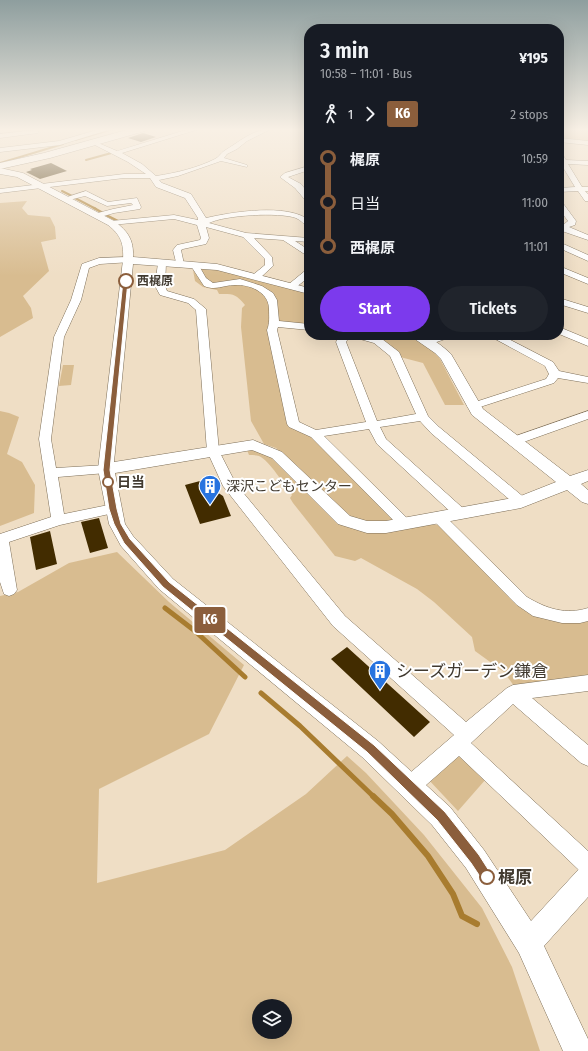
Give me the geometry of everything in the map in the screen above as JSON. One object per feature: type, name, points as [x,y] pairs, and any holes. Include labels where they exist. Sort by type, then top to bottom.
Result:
[{"type":"street","points":[[29,178],[40,186],[119,229],[126,237],[129,245],[106,470],[113,509],[118,524],[127,541],[166,584],[370,749],[441,816],[475,859],[529,943],[578,1051]]},
{"type":"street","points":[[0,191],[107,178]]},
{"type":"street","points":[[156,178],[159,185],[190,198],[202,218],[201,222],[205,238],[203,242],[177,250],[180,264]]},
{"type":"street","points":[[286,178],[298,186],[304,193]]},
{"type":"street","points":[[572,178],[588,199]]},
{"type":"street","points":[[564,190],[588,189]]},
{"type":"street","points":[[65,199],[86,193],[107,204],[134,200],[136,207],[113,210],[104,220]]},
{"type":"street","points":[[564,210],[572,220],[572,223],[564,226]]},
{"type":"street","points":[[201,222],[206,219],[231,214],[287,214],[298,216],[304,220]]},
{"type":"street","points":[[104,220],[181,218],[246,235],[304,240]]},
{"type":"street","points":[[564,229],[588,238]]},
{"type":"street","points":[[564,235],[571,232]]},
{"type":"street","points":[[246,235],[270,259],[270,266],[256,276]]},
{"type":"street","points":[[286,239],[304,251]]},
{"type":"street","points":[[564,247],[588,258]]},
{"type":"street","points":[[58,520],[46,439],[59,337],[76,300],[85,266],[99,261],[128,260],[217,267],[304,290]]},
{"type":"street","points":[[162,262],[160,286],[163,293],[191,301],[201,309],[213,451],[230,486],[339,621],[462,739],[588,865]]},
{"type":"street","points":[[195,266],[208,285],[217,286],[240,282],[260,288],[269,293],[273,299],[275,324],[272,330],[293,424],[315,434],[405,523]]},
{"type":"street","points":[[564,271],[588,282]]},
{"type":"street","points":[[292,286],[304,276]]},
{"type":"street","points":[[564,303],[588,310]]},
{"type":"street","points":[[275,324],[304,327]]},
{"type":"street","points":[[564,332],[588,343]]},
{"type":"street","points":[[342,340],[341,342],[373,425],[381,441],[460,513]]},
{"type":"street","points":[[374,340],[395,354],[423,417],[435,430],[521,502]]},
{"type":"street","points":[[424,340],[446,357],[472,406],[477,412],[588,498]]},
{"type":"street","points":[[428,342],[433,340]]},
{"type":"street","points":[[503,340],[549,364],[555,374],[588,380]]},
{"type":"street","points":[[472,406],[550,382],[555,374]]},
{"type":"street","points":[[514,441],[588,415]]},
{"type":"street","points":[[315,434],[423,417]]},
{"type":"street","points":[[50,473],[106,470],[253,445],[278,454],[344,520],[367,527],[386,527],[521,502],[588,475]]},
{"type":"street","points":[[9,590],[1,539],[58,520],[113,509]]},
{"type":"street","points":[[438,517],[522,601],[539,612],[580,617],[588,614]]},
{"type":"street","points":[[410,786],[513,693],[588,683]]},
{"type":"street","points":[[513,693],[588,757]]},
{"type":"street","points":[[529,943],[588,878]]},
{"type":"shaded area","points":[[27,201],[22,208],[28,215],[50,217],[55,227],[56,239],[41,242],[49,271],[23,296],[31,308],[33,318],[0,337],[0,203]]},
{"type":"shaded area","points":[[199,269],[222,270],[304,293],[304,324],[281,322],[277,320],[277,302],[248,283],[216,285],[208,281]]},
{"type":"shaded area","points":[[193,270],[202,283],[238,284],[255,289],[270,298],[290,422],[315,438],[394,520],[385,523],[368,522],[347,517],[276,448],[264,444],[251,421],[241,327],[242,308],[245,305],[234,295],[219,294],[217,290],[203,287],[195,281]]},
{"type":"shaded area","points":[[373,340],[416,340],[428,347],[439,357],[464,405],[445,405],[423,363],[400,357]]},
{"type":"shaded area","points":[[63,365],[74,365],[71,385],[59,386]]},
{"type":"shaded area","points":[[0,411],[19,417],[7,454],[22,462],[35,485],[34,513],[0,526]]},
{"type":"shaded area","points":[[247,450],[259,451],[271,456],[337,521],[440,525],[525,607],[588,619],[588,676],[514,686],[504,672],[475,651],[472,637],[434,602],[417,589],[361,558],[355,561],[335,556],[293,503],[290,498],[292,495],[272,468],[263,458],[255,455],[249,455]]},
{"type":"shaded area","points":[[117,552],[169,602],[244,665],[209,734],[99,789],[97,883],[225,850],[306,794],[347,756],[366,773],[424,835],[482,908],[512,967],[540,1051],[0,1051],[0,596],[18,592],[69,563]]},
{"type":"shaded area","points":[[453,754],[461,755],[486,779],[458,811],[427,778]]},
{"type":"building","name":"深沢こどもセンター","points":[[200,481],[223,496],[231,516],[200,524],[185,485]]},
{"type":"building","points":[[99,518],[108,548],[90,553],[81,522]]},
{"type":"building","points":[[50,531],[57,564],[36,570],[30,537]]},
{"type":"building","name":"シーズガーデン鎌倉","points":[[347,647],[430,722],[414,737],[331,659]]},
{"type":"waterway","points":[[62,191],[72,196]]},
{"type":"waterway","points":[[75,198],[96,209]]},
{"type":"waterway","points":[[94,208],[103,213]]},
{"type":"waterway","points":[[106,215],[118,221]]},
{"type":"waterway","points":[[165,608],[195,631],[245,677]]},
{"type":"waterway","points":[[261,693],[300,726],[374,797]]},
{"type":"waterway","points":[[373,796],[392,814],[428,856],[453,894],[462,916],[477,924]]},
{"type":"bus line","name":"K6","points":[[126,281],[106,470],[113,509],[118,524],[127,541],[166,584],[370,749],[400,777],[441,816],[475,859],[487,877]]},
{"type":"place","name":"西梶原","points":[[126,281]]},
{"type":"place","name":"日当","points":[[108,482]]},
{"type":"place","name":"深沢こどもセンター","points":[[210,506]]},
{"type":"place","name":"シーズガーデン鎌倉","points":[[380,690]]},
{"type":"place","name":"梶原","points":[[487,877]]}]
